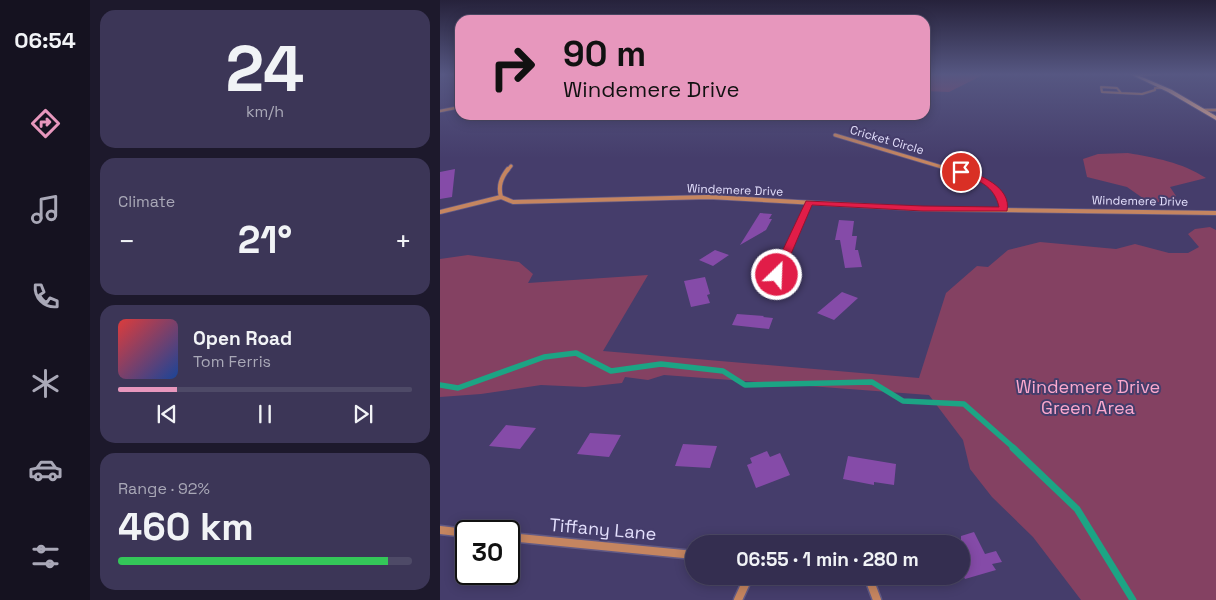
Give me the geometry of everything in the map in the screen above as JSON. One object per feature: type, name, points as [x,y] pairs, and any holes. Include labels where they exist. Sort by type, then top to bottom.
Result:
[{"type":"main road","points":[[1188,102],[1216,118]]},
{"type":"street","points":[[440,111],[455,108]]},
{"type":"street","points":[[1202,110],[1216,110]]},
{"type":"street","name":"Cricket Circle","points":[[835,135],[980,178],[997,190],[1004,209]]},
{"type":"street","points":[[440,212],[501,197],[499,192],[501,177],[511,166]]},
{"type":"street","name":"Windemere Drive","points":[[501,197],[508,201],[530,202],[709,197],[923,209],[1216,213]]},
{"type":"street","points":[[777,275],[809,203]]},
{"type":"street","points":[[440,530],[455,532]]},
{"type":"street","name":"Tiffany Lane","points":[[520,538],[685,554]]},
{"type":"street","points":[[738,600],[744,585]]},
{"type":"street","points":[[871,585],[877,600]]},
{"type":"green space","points":[[1128,153],[1178,164],[1206,178],[1170,187],[1176,196],[1170,203],[1147,201],[1127,187],[1087,177],[1083,159],[1098,154]]},
{"type":"green space","name":"Windemere Drive Green Area","points":[[1210,227],[1216,230],[1216,600],[1081,600],[1033,537],[992,497],[970,469],[963,440],[929,395],[664,375],[648,380],[625,377],[622,383],[585,387],[541,385],[481,394],[440,397],[440,259],[468,255],[519,262],[533,274],[528,283],[648,275],[603,351],[919,378],[946,293],[977,266],[988,267],[1008,250],[1040,242],[1116,249],[1135,244],[1169,253],[1188,253],[1199,247],[1188,234],[1195,229]]},
{"type":"building","points":[[455,169],[452,197],[440,199],[440,172]]},
{"type":"building","points":[[760,213],[772,214],[769,219],[772,219],[766,230],[740,245]]},
{"type":"building","points":[[839,220],[854,221],[852,236],[857,236],[855,250],[858,250],[862,267],[845,268],[840,240],[835,240]]},
{"type":"building","points":[[715,250],[729,255],[713,266],[699,260]]},
{"type":"building","points":[[705,277],[710,294],[707,295],[710,303],[691,307],[684,281]]},
{"type":"building","points":[[842,292],[858,298],[834,320],[817,313]]},
{"type":"building","points":[[737,314],[773,318],[769,329],[732,325]]},
{"type":"building","points":[[506,425],[536,428],[520,449],[489,446]]},
{"type":"building","points":[[590,433],[621,435],[609,457],[577,454]]},
{"type":"building","points":[[683,444],[717,446],[710,468],[675,466]]},
{"type":"building","points":[[767,451],[770,457],[780,453],[790,475],[756,488],[747,465],[752,463],[750,458]]},
{"type":"building","points":[[848,456],[896,464],[894,485],[874,482],[874,485],[843,479]]},
{"type":"building","points":[[974,532],[985,554],[996,551],[1002,562],[992,564],[996,570],[970,578],[970,535],[964,535]]},
{"type":"waterway","points":[[440,385],[458,388],[544,357],[576,353],[611,371],[661,364],[723,371],[745,385],[872,382],[903,401],[964,404],[1015,449]]},
{"type":"waterway","points":[[1013,448],[1077,509],[1133,600]]},
{"type":"route","points":[[777,275],[809,203],[923,209],[1004,209],[1001,197],[994,186],[980,178],[961,172]]}]
